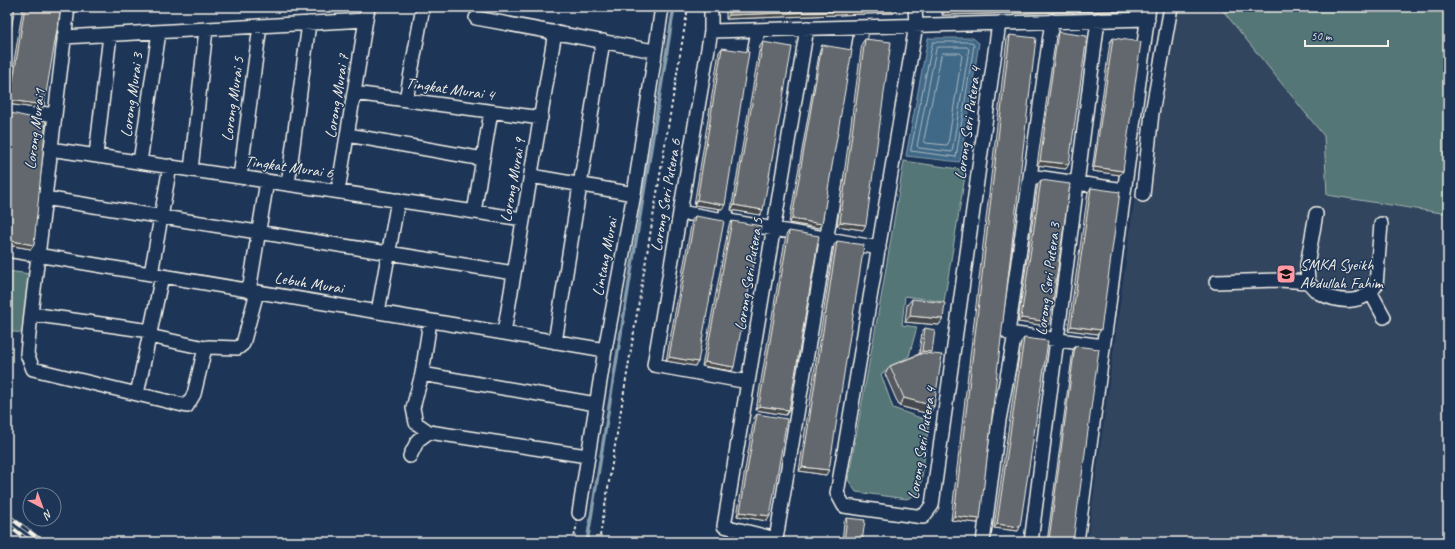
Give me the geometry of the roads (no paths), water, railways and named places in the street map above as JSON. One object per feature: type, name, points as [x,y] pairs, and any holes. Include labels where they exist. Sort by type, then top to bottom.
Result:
[{"type":"street","name":"Lorong Murai1","points":[[68,7],[30,314],[27,354],[33,369],[137,394]]},
{"type":"street","name":"Lorong Murai 7","points":[[338,191],[368,7]]},
{"type":"street","points":[[406,100],[423,7]]},
{"type":"street","name":"Lintang Murai","points":[[579,513],[605,350],[634,194],[654,51],[662,7]]},
{"type":"street","name":"Lorong Seri Putera 6","points":[[698,373],[654,365],[711,31],[711,7]]},
{"type":"street","name":"Lorong Seri Putera 4","points":[[915,7],[916,25],[837,493],[844,506],[923,517],[932,505],[999,23]]},
{"type":"street","points":[[1143,195],[1152,113],[1171,7]]},
{"type":"street","points":[[711,31],[1098,20],[1148,13],[1077,542]]},
{"type":"street","points":[[476,18],[654,51]]},
{"type":"street","points":[[64,38],[366,20]]},
{"type":"street","name":"Lorong Seri Putera 3","points":[[1031,542],[1098,20]]},
{"type":"street","points":[[1052,21],[1008,333],[1103,346]]},
{"type":"street","points":[[288,184],[309,23]]},
{"type":"street","name":"Lorong Murai 5","points":[[240,177],[260,26]]},
{"type":"street","points":[[828,238],[862,27]]},
{"type":"street","name":"Lorong Seri Putera 5","points":[[807,28],[724,526],[776,539],[828,238]]},
{"type":"street","points":[[191,170],[206,29]]},
{"type":"street","points":[[748,382],[698,373],[758,30]]},
{"type":"street","name":"Lorong Murai 3","points":[[140,162],[159,32]]},
{"type":"street","name":"Lorong Murai 9","points":[[504,334],[555,32]]},
{"type":"street","points":[[96,155],[110,35]]},
{"type":"street","points":[[555,342],[603,41]]},
{"type":"street","name":"Tingkat Murai 4","points":[[354,93],[541,118]]},
{"type":"street","points":[[7,108],[54,115]]},
{"type":"street","points":[[474,212],[491,112]]},
{"type":"street","points":[[348,135],[483,159]]},
{"type":"street","name":"Tingkat Murai 6","points":[[50,149],[523,219]]},
{"type":"street","points":[[170,166],[161,217],[149,334],[137,394],[187,406],[194,394],[205,348]]},
{"type":"street","points":[[531,176],[634,194]]},
{"type":"street","points":[[1030,176],[1124,190]]},
{"type":"street","points":[[30,314],[149,334],[205,348],[238,348],[243,344],[253,291],[259,233],[267,181]]},
{"type":"street","points":[[44,198],[514,273]]},
{"type":"street","points":[[378,312],[398,200]]},
{"type":"street","points":[[680,212],[879,248]]},
{"type":"street","points":[[1316,214],[1306,265],[1308,282],[1318,293],[1345,302],[1364,298],[1371,293],[1376,285],[1381,224]]},
{"type":"street","name":"Lebuh Murai","points":[[7,250],[605,350]]},
{"type":"street","points":[[1216,282],[1280,280],[1308,282]]},
{"type":"street","points":[[1371,293],[1384,317]]},
{"type":"street","points":[[430,321],[422,374],[413,408],[416,423],[429,432],[587,456]]},
{"type":"street","points":[[983,542],[999,420],[1015,334]]},
{"type":"street","points":[[422,374],[596,404]]},
{"type":"street","points":[[410,456],[418,440],[429,432]]},
{"type":"water","points":[[928,38],[973,38],[979,43],[960,162],[906,156]]},
{"type":"waterway","points":[[587,542],[674,7]]},
{"type":"railway","points":[[7,515],[43,542]]},
{"type":"railway","points":[[7,524],[30,542]]},
{"type":"place","name":"SMKA Syeikh Abdullah Fahim","points":[[1286,274]]}]
